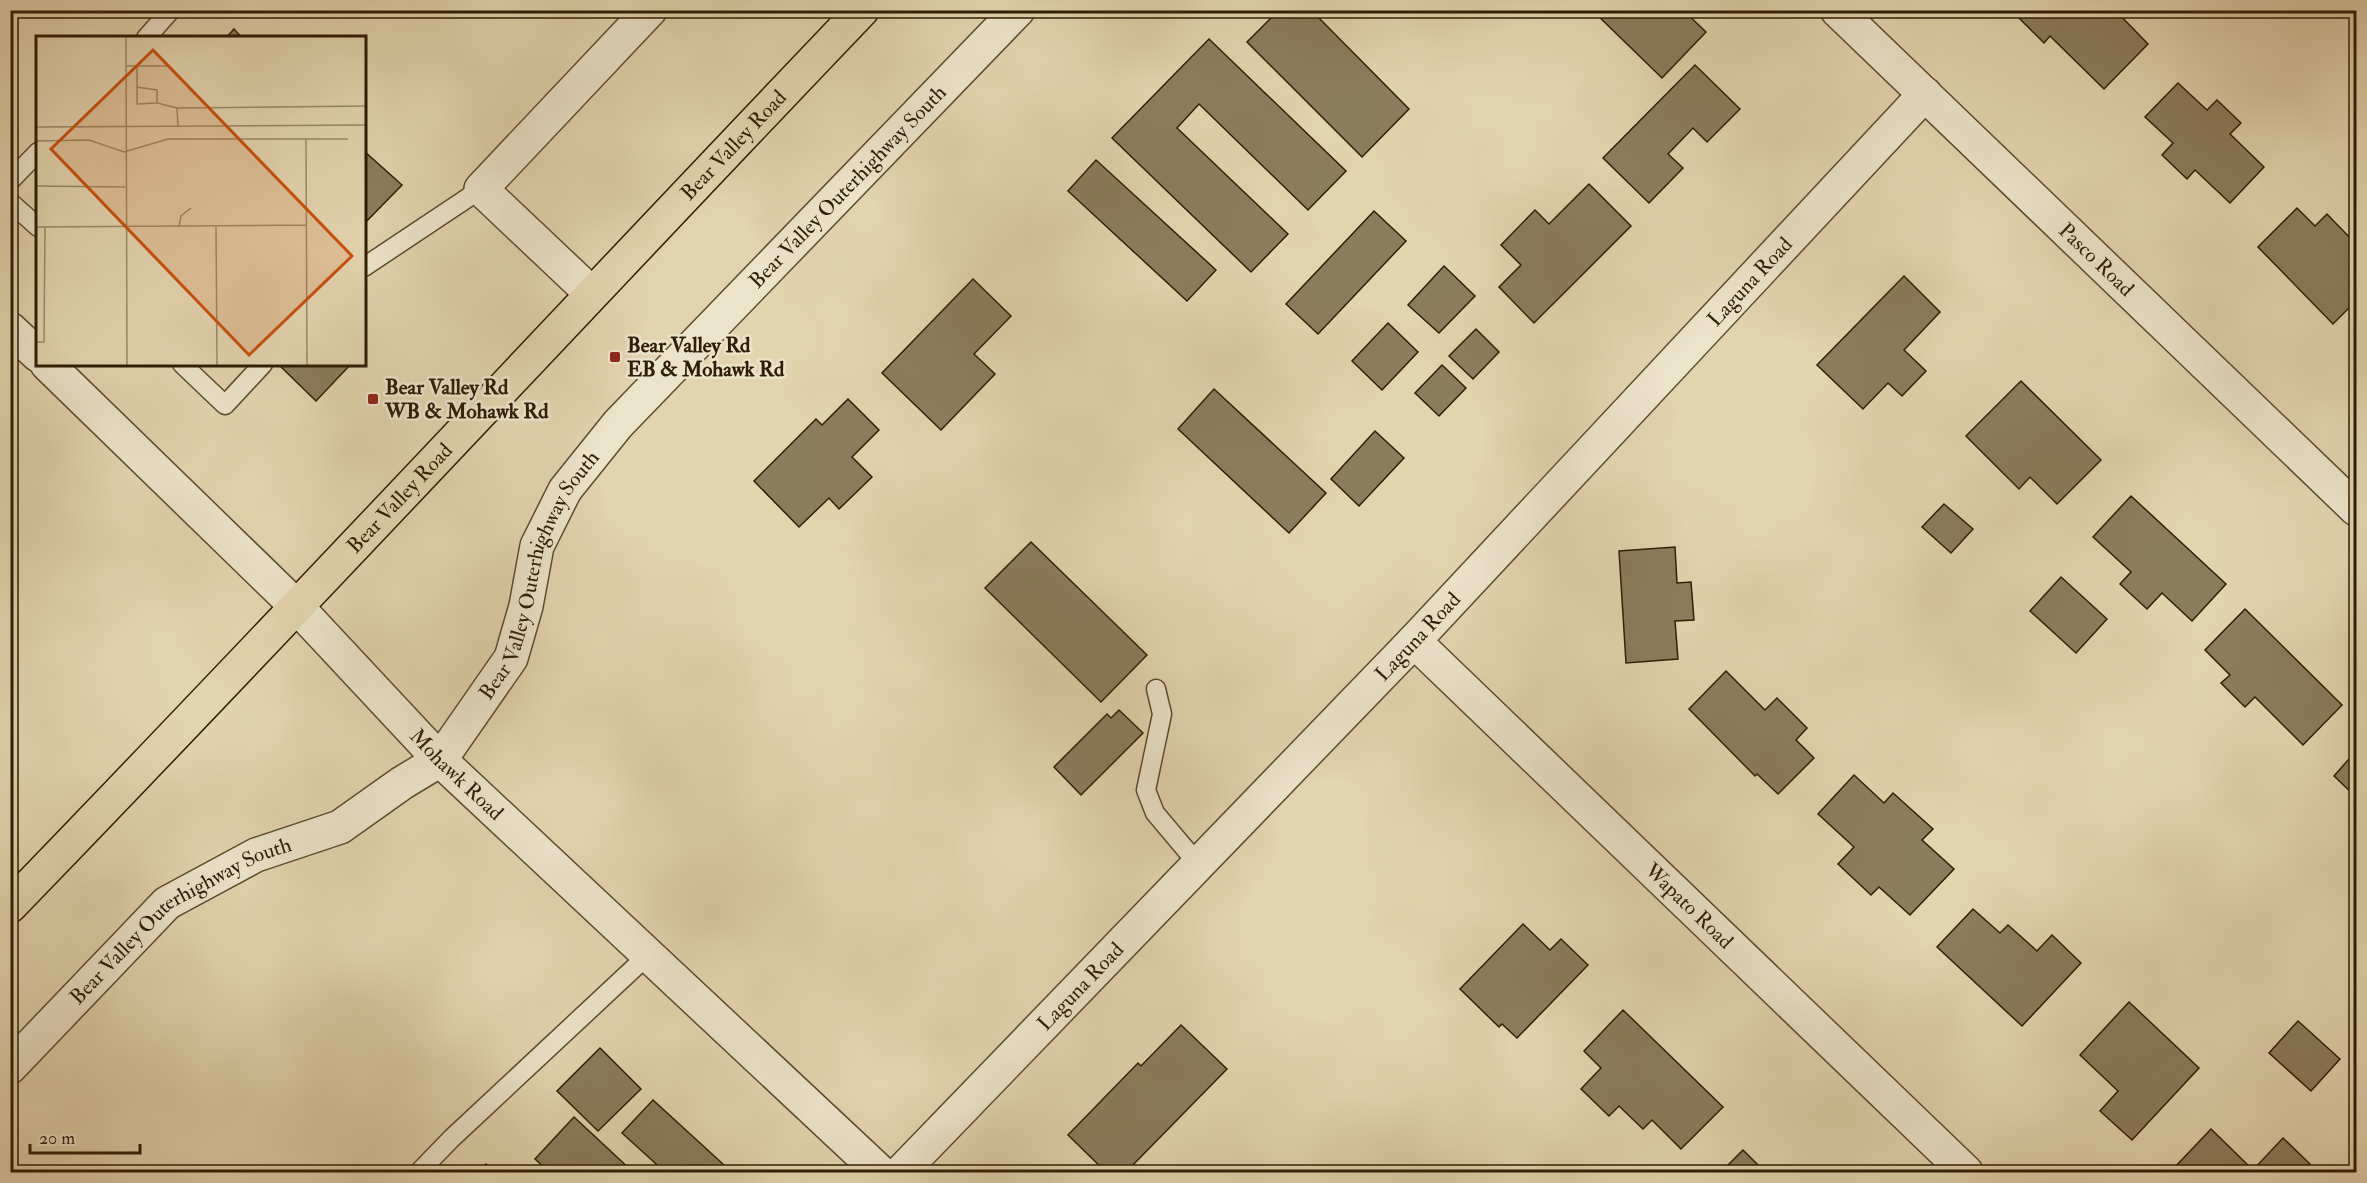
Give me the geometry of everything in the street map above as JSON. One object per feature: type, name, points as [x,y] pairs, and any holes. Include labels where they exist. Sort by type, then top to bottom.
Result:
[{"type":"main road","name":"Bear Valley Road","points":[[10,906],[298,608],[591,293],[862,10]]},
{"type":"street","points":[[591,293],[481,189],[650,10]]},
{"type":"street","name":"Bear Valley Outerhighway South","points":[[10,1067],[167,903],[256,855],[340,827],[402,783],[440,760],[511,658],[526,606],[537,546],[565,490],[618,424],[1018,10]]},
{"type":"street","name":"Pasco Road","points":[[1837,10],[2356,509]]},
{"type":"street","name":"Laguna Road","points":[[901,1173],[1414,641],[1925,94]]},
{"type":"street","points":[[10,329],[36,353]]},
{"type":"street","name":"Mohawk Road","points":[[49,366],[298,608],[440,760],[880,1173]]},
{"type":"street","name":"Wapato Road","points":[[1414,641],[1966,1173]]},
{"type":"lane","points":[[148,36],[171,10]]},
{"type":"lane","points":[[10,181],[36,154]]},
{"type":"lane","points":[[366,266],[481,189]]},
{"type":"lane","points":[[10,202],[36,225]]},
{"type":"lane","points":[[184,366],[225,405],[261,366]]},
{"type":"lane","points":[[1156,689],[1162,714],[1146,790],[1155,813],[1198,864]]},
{"type":"lane","points":[[419,1173],[452,1138],[648,955]]},
{"type":"building","points":[[1279,10],[1311,10],[1409,109],[1362,157],[1247,42]]},
{"type":"building","points":[[1592,10],[1656,10],[1659,13],[1661,10],[1683,10],[1706,32],[1662,78]]},
{"type":"building","points":[[2023,10],[2115,10],[2148,44],[2104,89],[2050,36],[2044,43],[2017,16]]},
{"type":"building","points":[[234,29],[240,36],[228,36]]},
{"type":"building","points":[[1209,39],[1346,171],[1308,210],[1199,104],[1177,128],[1288,234],[1251,272],[1112,138]]},
{"type":"building","points":[[1695,65],[1740,109],[1707,142],[1693,128],[1668,154],[1683,168],[1649,203],[1603,158]]},
{"type":"building","points":[[2178,83],[2207,110],[2217,100],[2241,123],[2230,134],[2264,167],[2230,203],[2195,170],[2187,179],[2162,155],[2173,143],[2145,117]]},
{"type":"building","points":[[366,153],[402,185],[366,222]]},
{"type":"building","points":[[1096,160],[1216,270],[1187,301],[1068,191]]},
{"type":"building","points":[[1589,184],[1631,226],[1534,323],[1499,287],[1521,265],[1501,245],[1535,210],[1549,224]]},
{"type":"building","points":[[2297,208],[2315,226],[2327,214],[2356,244],[2356,301],[2333,324],[2258,247]]},
{"type":"building","points":[[1374,211],[1406,241],[1318,334],[1286,304]]},
{"type":"building","points":[[1444,266],[1475,296],[1439,333],[1408,305]]},
{"type":"building","points":[[1904,276],[1940,312],[1904,350],[1926,371],[1902,396],[1888,383],[1863,409],[1817,365]]},
{"type":"building","points":[[973,279],[1011,316],[974,354],[995,374],[941,430],[882,373]]},
{"type":"building","points":[[1388,323],[1418,352],[1382,390],[1352,361]]},
{"type":"building","points":[[1476,329],[1499,352],[1473,379],[1449,356]]},
{"type":"building","points":[[1442,365],[1466,388],[1439,416],[1415,393]]},
{"type":"building","points":[[280,366],[349,366],[316,401]]},
{"type":"building","points":[[2021,381],[2101,460],[2057,504],[2030,477],[2019,489],[1966,436]]},
{"type":"building","points":[[1214,389],[1326,493],[1289,533],[1178,429]]},
{"type":"building","points":[[848,399],[879,430],[852,457],[872,477],[839,509],[829,498],[799,527],[754,481],[816,419],[822,425]]},
{"type":"building","points":[[1375,431],[1404,458],[1359,506],[1331,479]]},
{"type":"building","points":[[2131,496],[2226,584],[2192,621],[2162,593],[2147,609],[2120,584],[2131,572],[2093,537]]},
{"type":"building","points":[[1944,504],[1973,529],[1951,553],[1922,527]]},
{"type":"building","points":[[1031,542],[1147,655],[1101,702],[985,588]]},
{"type":"building","points":[[1675,547],[1677,583],[1691,582],[1694,620],[1675,621],[1678,659],[1626,663],[1619,551]]},
{"type":"building","points":[[2061,577],[2107,619],[2076,653],[2030,611]]},
{"type":"building","points":[[2245,609],[2342,705],[2303,745],[2255,697],[2245,707],[2221,683],[2230,675],[2205,650]]},
{"type":"building","points":[[1726,671],[1765,710],[1777,698],[1807,728],[1796,740],[1814,758],[1778,794],[1757,774],[1755,776],[1689,709]]},
{"type":"building","points":[[1119,710],[1143,733],[1081,795],[1054,767],[1107,714],[1111,718]]},
{"type":"building","points":[[2356,751],[2356,797],[2334,776]]},
{"type":"building","points":[[1854,775],[1884,803],[1893,793],[1933,829],[1922,840],[1954,869],[1910,915],[1879,887],[1871,895],[1838,864],[1854,847],[1818,814]]},
{"type":"building","points":[[1973,909],[2000,933],[2008,925],[2037,951],[2052,935],[2081,963],[2022,1026],[1937,947]]},
{"type":"building","points":[[1523,924],[1550,950],[1561,939],[1588,965],[1517,1038],[1502,1024],[1499,1027],[1460,989]]},
{"type":"building","points":[[2129,1002],[2199,1068],[2132,1140],[2100,1111],[2118,1091],[2080,1055]]},
{"type":"building","points":[[1623,1010],[1723,1107],[1681,1149],[1652,1120],[1643,1129],[1619,1106],[1609,1116],[1581,1089],[1601,1068],[1584,1051]]},
{"type":"building","points":[[2298,1021],[2340,1059],[2311,1091],[2269,1053]]},
{"type":"building","points":[[1181,1025],[1227,1069],[1126,1172],[1106,1172],[1068,1135],[1138,1063],[1141,1066]]},
{"type":"building","points":[[600,1048],[641,1089],[598,1131],[557,1091]]},
{"type":"building","points":[[653,1100],[724,1165],[717,1172],[665,1172],[622,1133]]},
{"type":"building","points":[[574,1117],[633,1172],[549,1172],[535,1159]]},
{"type":"building","points":[[2211,1129],[2253,1170],[2283,1138],[2310,1164],[2302,1172],[2181,1172],[2175,1167]]},
{"type":"building","points":[[1743,1150],[1765,1172],[1721,1172]]},
{"type":"building","points":[[486,1164],[494,1172],[478,1172]]},
{"type":"place","name":"Bear Valley Rd EB & Mohawk Rd","points":[[615,357]]},
{"type":"place","name":"Bear Valley Rd WB & Mohawk Rd","points":[[373,399]]}]
